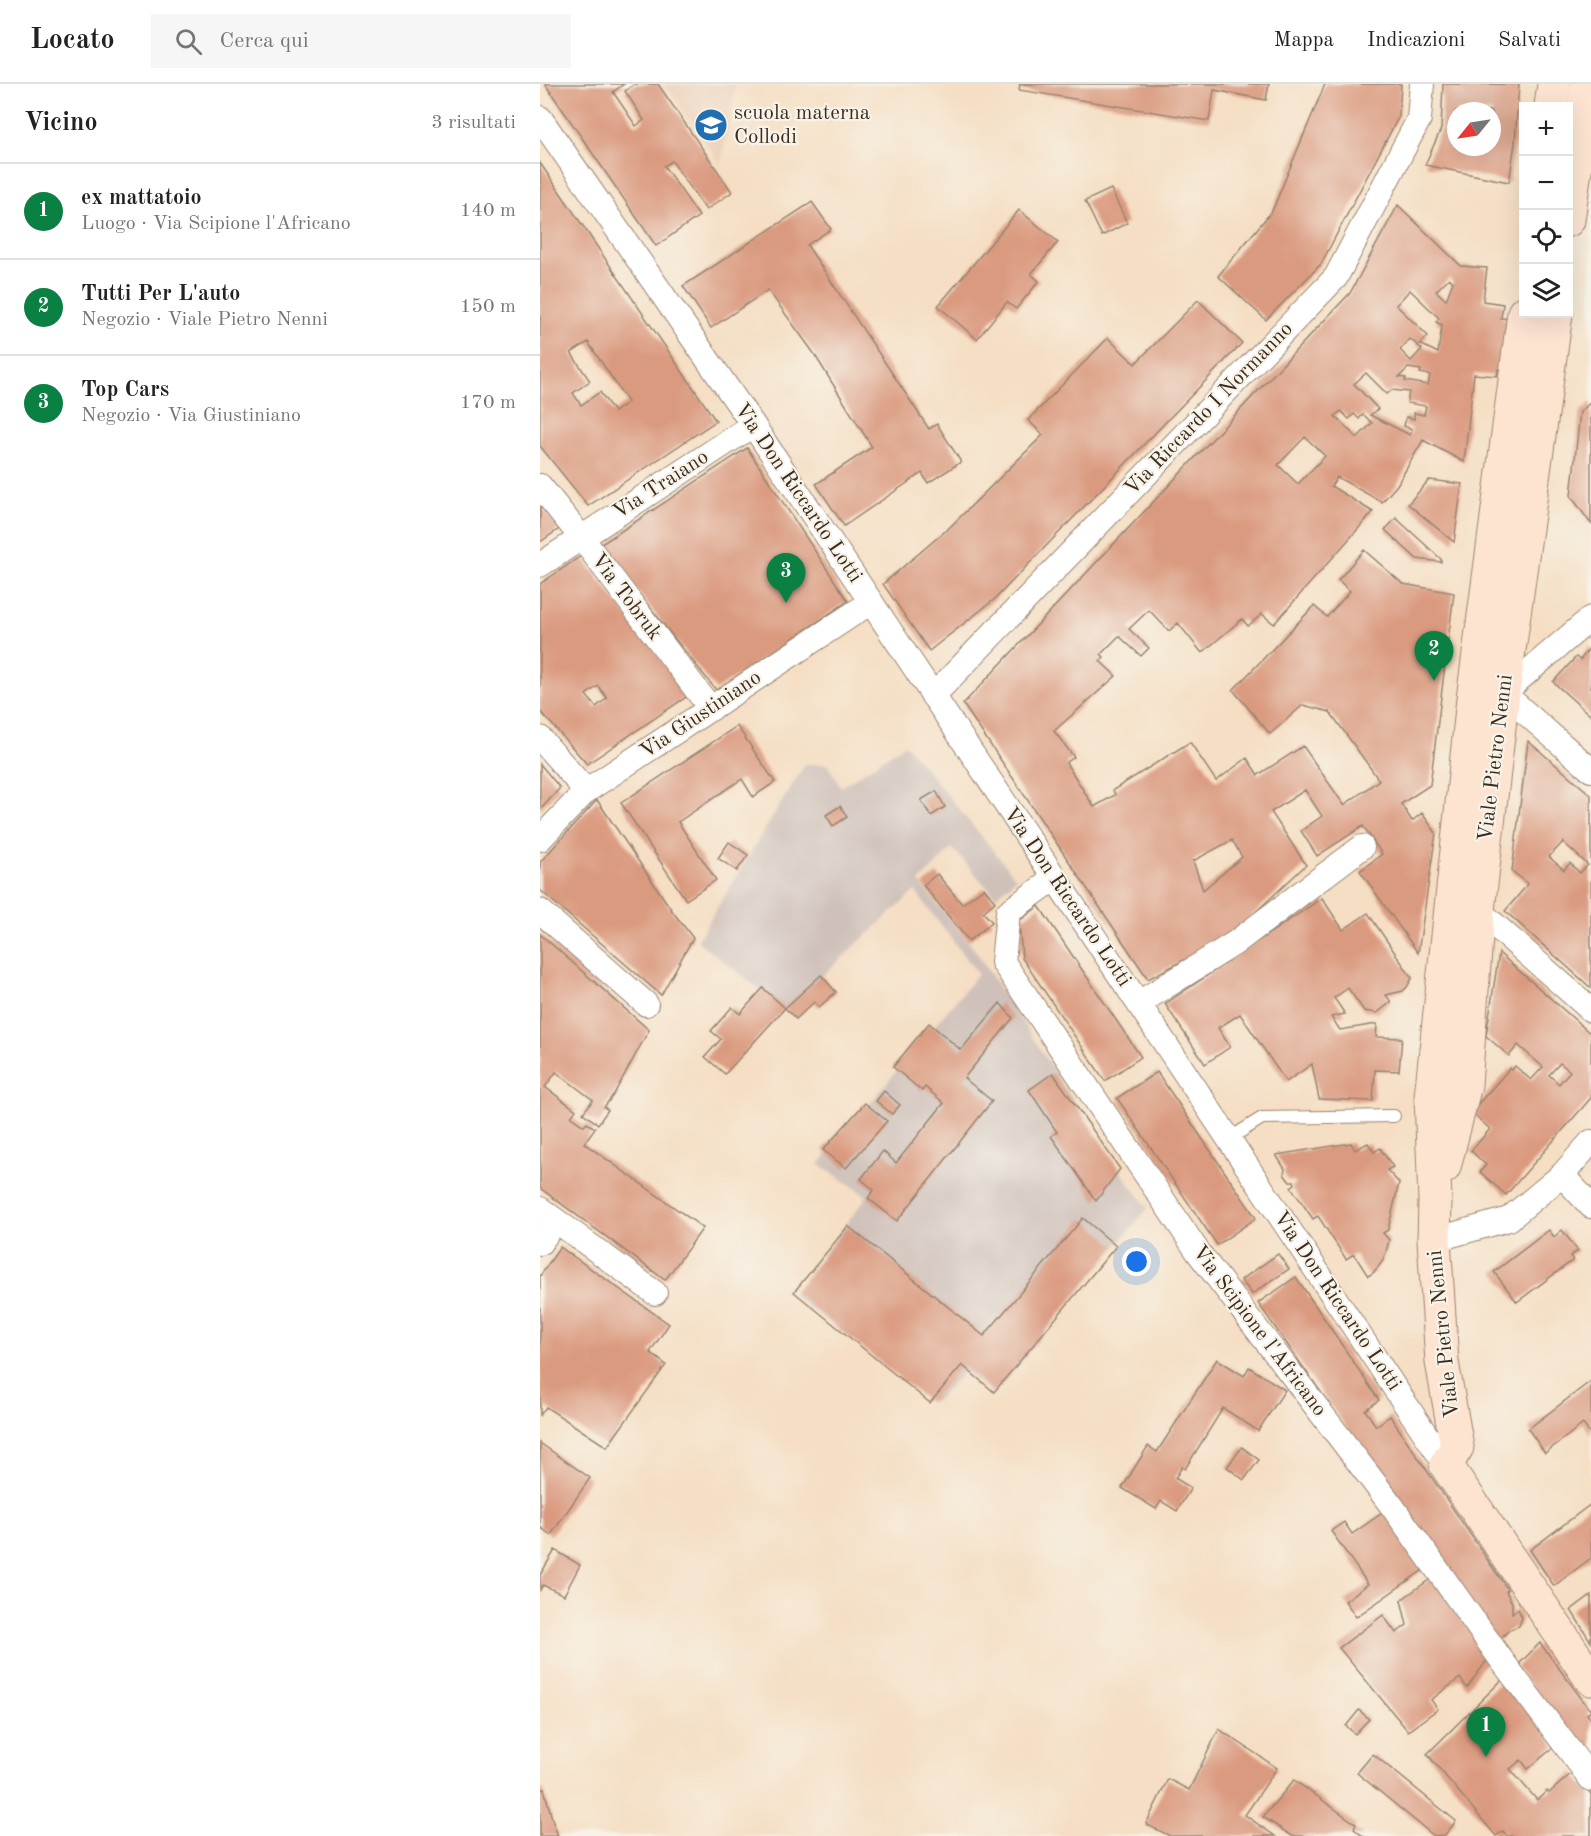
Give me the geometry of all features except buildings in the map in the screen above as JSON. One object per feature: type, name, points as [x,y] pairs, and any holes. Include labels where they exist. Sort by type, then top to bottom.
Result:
[{"type":"main road","points":[[1552,102],[1554,84]]},
{"type":"main road","points":[[1570,210],[1587,84]]},
{"type":"main road","name":"Viale Pietro Nenni","points":[[1446,1465],[1457,1447],[1443,1362],[1434,1240],[1435,1201],[1431,1097],[1473,699],[1523,318]]},
{"type":"main road","name":"Viale Pietro Nenni","points":[[1435,1201],[1465,1084],[1478,910],[1503,693],[1555,318]]},
{"type":"main road","name":"Via Don Riccardo Lotti","points":[[1446,1465],[1591,1678]]},
{"type":"street","name":"Via Riccardo I Normanno","points":[[933,696],[1336,277],[1419,119],[1422,84]]},
{"type":"street","name":"Via Don Riccardo Lotti","points":[[540,118],[753,424],[1446,1465]]},
{"type":"street","name":"Via Traiano","points":[[540,565],[753,424]]},
{"type":"street","name":"Via Tobruk","points":[[540,486],[711,709]]},
{"type":"street","name":"Via Giustiniano","points":[[540,839],[586,791],[871,602]]},
{"type":"street","points":[[1591,618],[1503,693],[1591,770]]},
{"type":"street","points":[[540,738],[586,791]]},
{"type":"street","points":[[1138,1003],[1235,943],[1362,847]]},
{"type":"street","name":"Via Scipione l'Africano","points":[[1055,878],[1008,912],[1003,962],[1198,1252],[1392,1506],[1496,1652],[1591,1779]]},
{"type":"street","points":[[1478,910],[1591,1010]]},
{"type":"street","points":[[540,912],[646,1004]]},
{"type":"street","points":[[1434,1240],[1509,1219],[1562,1174],[1591,1142]]},
{"type":"street","points":[[1562,1174],[1591,1206]]},
{"type":"street","points":[[540,1243],[548,1215],[656,1293]]},
{"type":"lane","points":[[1229,1139],[1262,1118],[1394,1116]]},
{"type":"shaded area","name":"scuola materna Collodi","points":[[665,84],[736,84],[721,165]]},
{"type":"shaded area","points":[[905,744],[1016,878],[996,897],[952,848],[919,882],[975,950],[1117,1167],[1148,1208],[994,1394],[964,1371],[935,1402],[793,1295],[867,1196],[819,1164],[978,974],[915,891],[786,1009],[697,941],[805,764],[827,764],[841,787]]},
{"type":"place","name":"scuola materna Collodi","points":[[711,125]]},
{"type":"place","name":"Top Cars","points":[[786,603]]},
{"type":"place","name":"Tutti Per L'auto","points":[[1434,681]]},
{"type":"place","name":"ex mattatoio","points":[[1486,1757]]}]
